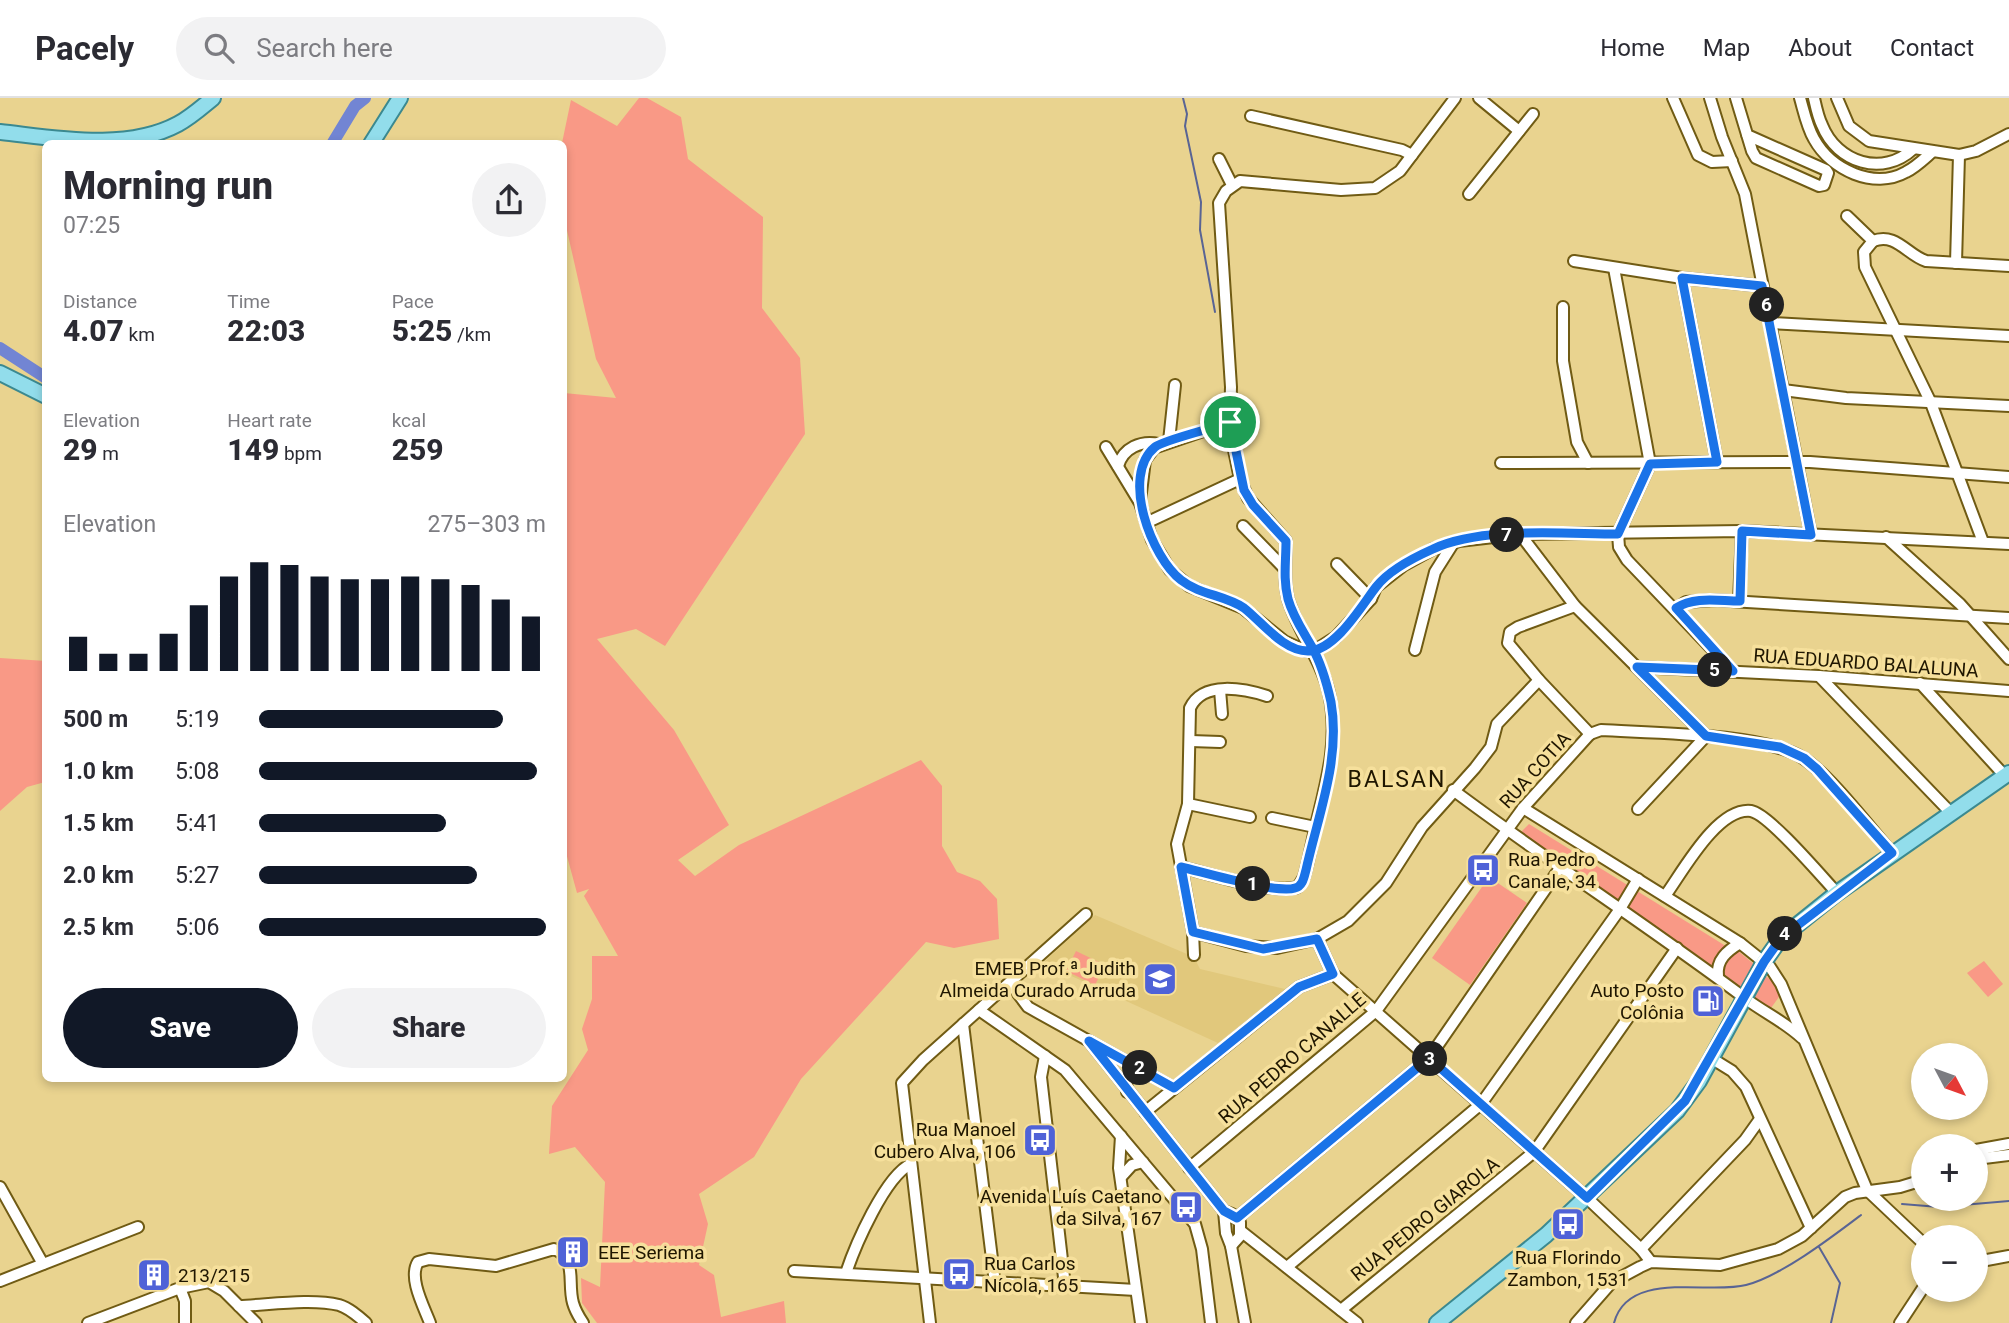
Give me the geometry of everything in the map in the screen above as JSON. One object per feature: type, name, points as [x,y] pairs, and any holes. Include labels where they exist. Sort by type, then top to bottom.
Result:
[{"type":"main road","points":[[0,132],[69,139],[130,137],[176,125],[213,98]]},
{"type":"main road","points":[[374,140],[400,98]]},
{"type":"main road","points":[[0,373],[42,394]]},
{"type":"main road","points":[[1437,1323],[1587,1198],[1677,1111],[1711,1058],[1764,962],[1781,938],[1892,853],[2007,774]]},
{"type":"street","points":[[1181,867],[1258,885],[1293,889],[1300,885],[1330,768],[1334,739],[1328,690],[1314,651],[1292,611],[1283,567],[1286,541],[1253,505],[1240,480],[1230,422],[1231,378],[1218,212],[1222,197],[1232,185],[1254,181],[1366,190],[1391,179],[1455,98]]},
{"type":"street","points":[[1479,98],[1519,131]]},
{"type":"street","points":[[1673,98],[1693,149],[1698,155],[1712,162],[1732,161]]},
{"type":"street","points":[[1710,98],[1745,194],[1811,535]]},
{"type":"street","points":[[1736,98],[1747,135],[1756,158],[1819,186],[1824,185],[1828,173],[1824,168],[1747,135]]},
{"type":"street","points":[[1800,98],[1810,131],[1820,149],[1832,161],[1861,177],[1892,178],[1906,172],[1931,152]]},
{"type":"street","points":[[1814,98],[1822,126],[1829,138],[1858,161],[1883,165],[1892,163],[1913,149]]},
{"type":"street","points":[[1837,98],[1842,114],[1859,134],[1869,141],[1959,155],[1976,151],[2009,134]]},
{"type":"street","points":[[1469,194],[1532,114]]},
{"type":"street","points":[[1251,116],[1402,150],[1412,155]]},
{"type":"street","points":[[1956,263],[1959,155]]},
{"type":"street","points":[[1219,159],[1232,185]]},
{"type":"street","points":[[1847,216],[1873,241]]},
{"type":"street","points":[[1983,542],[1931,403],[1865,267],[1864,252],[1873,241],[1882,237],[1918,259],[2009,267]]},
{"type":"street","points":[[1574,261],[1682,278],[1762,286]]},
{"type":"street","points":[[1614,268],[1650,464],[1618,534],[1619,547],[1627,560],[1676,608],[1733,671]]},
{"type":"street","points":[[1682,278],[1717,462]]},
{"type":"street","points":[[1563,307],[1563,360],[1577,442],[1588,463]]},
{"type":"street","points":[[1771,323],[2009,336]]},
{"type":"street","points":[[1140,503],[1145,460],[1164,443],[1175,385]]},
{"type":"street","points":[[1783,390],[1846,398],[2009,405]]},
{"type":"street","points":[[1118,466],[1124,453],[1132,447],[1164,443],[1230,422]]},
{"type":"street","points":[[1106,447],[1140,503],[1152,540],[1161,557],[1180,580],[1201,592],[1243,608],[1297,649],[1314,651],[1340,634],[1371,599],[1376,587],[1404,565],[1433,549],[1454,542],[1520,534],[1742,531],[2009,544]]},
{"type":"street","points":[[1501,463],[1796,463],[2009,477]]},
{"type":"street","points":[[1148,522],[1240,480]]},
{"type":"street","points":[[1243,526],[1283,567]]},
{"type":"street","points":[[1740,601],[1742,531]]},
{"type":"street","points":[[1520,534],[1575,606],[1706,736]]},
{"type":"street","points":[[1886,537],[1971,615],[2009,659]]},
{"type":"street","points":[[1415,650],[1435,572],[1454,542]]},
{"type":"street","points":[[1337,564],[1371,599]]},
{"type":"street","points":[[1676,608],[1686,602],[1698,600],[1740,601],[2009,618]]},
{"type":"street","points":[[1575,606],[1518,627],[1508,635],[1508,643],[1590,733],[1601,730],[1687,734],[1780,747],[1804,758],[1817,769],[1892,853]]},
{"type":"street","name":"RUA EDUARDO BALALUNA","points":[[1637,667],[1819,676],[2009,691]]},
{"type":"street","points":[[1819,676],[1951,813]]},
{"type":"street","points":[[1193,932],[1263,949],[1317,939],[1348,921],[1373,898],[1422,827],[1475,768],[1490,747],[1497,724],[1539,680]]},
{"type":"street","points":[[1920,683],[2007,774]]},
{"type":"street","points":[[1194,955],[1193,932],[1177,844],[1188,804],[1190,708],[1193,703],[1220,690],[1243,689],[1267,696]]},
{"type":"street","points":[[1220,690],[1222,714]]},
{"type":"street","points":[[1685,714],[1687,734]]},
{"type":"street","name":"RUA COTIA","points":[[1506,830],[1522,808],[1590,733]]},
{"type":"street","points":[[1638,809],[1706,736]]},
{"type":"street","points":[[1191,741],[1220,742]]},
{"type":"street","points":[[1453,790],[1560,868],[1718,976],[1745,998],[1788,1025],[1804,1040]]},
{"type":"street","points":[[1188,804],[1250,817]]},
{"type":"street","points":[[1522,808],[1740,943],[1776,974],[1867,1190],[1911,1232]]},
{"type":"street","points":[[1665,896],[1707,837],[1737,813],[1751,811],[1769,821],[1837,893]]},
{"type":"street","points":[[1272,818],[1315,827]]},
{"type":"street","name":"RUA PEDRO CANALLE","points":[[1189,1168],[1376,1012],[1506,830]]},
{"type":"street","points":[[1237,1218],[1429,1058],[1560,868]]},
{"type":"street","points":[[1287,1267],[1481,1104],[1620,909],[1638,879]]},
{"type":"street","points":[[930,1323],[901,1089],[904,1080],[1086,914]]},
{"type":"street","points":[[1317,939],[1333,974],[1587,1198],[1641,1249],[1651,1262]]},
{"type":"street","points":[[1718,976],[1717,968],[1722,957],[1740,943]]},
{"type":"street","name":"RUA PEDRO GIAROLA","points":[[1341,1310],[1534,1152],[1677,948]]},
{"type":"street","points":[[1145,1112],[1299,987],[1333,974]]},
{"type":"street","points":[[1010,983],[1028,1007],[1174,1088]]},
{"type":"street","points":[[1766,1010],[1776,1007],[1786,996]]},
{"type":"street","points":[[979,1010],[1073,1077],[1195,1224],[1200,1237],[1211,1323]]},
{"type":"street","points":[[963,1024],[995,1283]]},
{"type":"street","points":[[1089,1041],[1224,1211],[1237,1218],[1242,1232],[1357,1323]]},
{"type":"street","points":[[1045,1056],[1041,1077],[1065,1286]]},
{"type":"street","points":[[1711,1058],[1741,1079],[1811,1228]]},
{"type":"street","points":[[1127,1092],[1126,1079],[1139,1067]]},
{"type":"street","points":[[1641,1249],[1745,1140],[1760,1119]]},
{"type":"street","points":[[1121,1136],[1119,1168],[1141,1323]]},
{"type":"street","points":[[1988,1151],[2009,1144]]},
{"type":"street","points":[[1988,1154],[2009,1155]]},
{"type":"street","points":[[1122,1177],[1132,1165],[1143,1162]]},
{"type":"street","points":[[845,1273],[884,1194],[901,1168],[911,1164]]},
{"type":"street","points":[[1576,1323],[1612,1282],[1651,1262],[1705,1266],[1733,1263],[1779,1249],[1811,1228],[1845,1197],[1867,1190],[1900,1187],[1911,1183]]},
{"type":"street","points":[[0,1187],[43,1264]]},
{"type":"street","points":[[1224,1211],[1226,1233],[1246,1322]]},
{"type":"street","points":[[0,1281],[138,1227]]},
{"type":"street","points":[[1231,1246],[1242,1232]]},
{"type":"street","points":[[430,1323],[416,1284],[415,1265],[429,1259],[501,1265],[554,1249],[567,1258],[571,1270],[573,1303],[583,1323]]},
{"type":"street","points":[[1988,1260],[2009,1256]]},
{"type":"street","points":[[794,1271],[1136,1290]]},
{"type":"street","points":[[88,1323],[180,1288],[209,1282],[256,1323]]},
{"type":"street","points":[[180,1288],[185,1301],[184,1323]]},
{"type":"street","points":[[1900,1323],[1914,1302]]},
{"type":"street","points":[[239,1306],[321,1303],[340,1305],[353,1311],[366,1323]]},
{"type":"shaded area","points":[[639,98],[647,98],[681,117],[688,159],[763,217],[762,308],[800,358],[805,434],[665,646],[636,629],[597,639],[674,730],[729,825],[678,860],[695,876],[739,845],[921,760],[942,786],[942,846],[957,872],[980,881],[997,899],[999,939],[954,948],[926,942],[801,1079],[754,1157],[699,1194],[708,1224],[699,1265],[714,1275],[721,1317],[784,1301],[786,1323],[597,1323],[582,1303],[581,1278],[600,1287],[605,1182],[575,1147],[549,1154],[552,1106],[588,1050],[582,1029],[592,999],[592,956],[618,956],[584,896],[589,889],[577,893],[567,856],[567,393],[616,398],[596,359],[567,230],[567,140],[563,140],[571,100],[617,126]]},
{"type":"shaded area","points":[[0,658],[42,661],[42,783],[27,787],[0,811]]},
{"type":"shaded area","points":[[1529,824],[1729,948],[1712,970],[1523,834],[1522,831]]},
{"type":"shaded area","points":[[1489,877],[1527,903],[1470,985],[1432,958]]},
{"type":"shaded area","name":"EMEB Prof.ª Judith Almeida Curado Arruda","points":[[1095,915],[1194,957],[1200,969],[1285,989],[1218,1043],[1043,963]]},
{"type":"shaded area","points":[[1076,951],[1105,965],[1095,985],[1066,971]]},
{"type":"shaded area","points":[[1734,951],[1738,951],[1755,965],[1740,988],[1720,973],[1721,965]]},
{"type":"shaded area","points":[[1984,961],[2003,984],[1988,997],[1967,973]]},
{"type":"shaded area","points":[[1764,975],[1778,985],[1781,994],[1771,1008],[1766,1008],[1750,998]]},
{"type":"waterway","points":[[334,140],[355,106],[365,98]]},
{"type":"waterway","points":[[1183,98],[1187,114],[1185,126],[1201,202],[1200,230],[1215,312]]},
{"type":"waterway","points":[[0,348],[42,375]]},
{"type":"waterway","points":[[1902,1204],[1939,1207],[2009,1201]]},
{"type":"waterway","points":[[1614,1323],[1622,1306],[1635,1296],[1652,1290],[1731,1287],[1760,1280],[1806,1255],[1861,1215]]},
{"type":"waterway","points":[[1819,1247],[1840,1283],[1831,1323]]},
{"type":"place","name":"Rua Pedro Canale, 34","points":[[1483,870]]},
{"type":"place","name":"EMEB Prof.ª Judith Almeida Curado Arruda","points":[[1160,979]]},
{"type":"place","name":"Auto Posto Colônia","points":[[1708,1001]]},
{"type":"place","name":"Rua Manoel Cubero Alva, 106","points":[[1040,1140]]},
{"type":"place","name":"Avenida Luís Caetano da Silva, 167","points":[[1186,1207]]},
{"type":"place","name":"Rua Florindo Zambon, 1531","points":[[1568,1224]]},
{"type":"place","name":"EEE Seriema","points":[[573,1252]]},
{"type":"place","name":"Rua Carlos Nícola, 165","points":[[959,1274]]},
{"type":"place","name":"213/215","points":[[154,1275]]},
{"type":"district","name":"BALSAN","points":[[1397,779]]},
{"type":"route","points":[[1230,422],[1160,444],[1149,453],[1142,471],[1140,503],[1152,540],[1170,570],[1180,580],[1201,592],[1235,603],[1297,649],[1314,651],[1340,634],[1354,615],[1371,599],[1376,587],[1404,565],[1433,549],[1446,543],[1520,534],[1618,534],[1647,476],[1650,464],[1717,462],[1682,278],[1762,286],[1811,535],[1742,531],[1740,601],[1698,600],[1686,602],[1676,608],[1733,671],[1637,667],[1706,736],[1780,747],[1804,758],[1892,853],[1781,938],[1764,962],[1699,1081],[1685,1101],[1587,1198],[1429,1058],[1237,1218],[1224,1211],[1089,1041],[1174,1088],[1299,987],[1333,974],[1317,939],[1263,949],[1193,932],[1181,867],[1284,889],[1293,889],[1300,885],[1306,870],[1333,752],[1334,722],[1328,690],[1314,651],[1292,611],[1288,597],[1283,567],[1286,541],[1260,514],[1244,490],[1230,422]]}]
